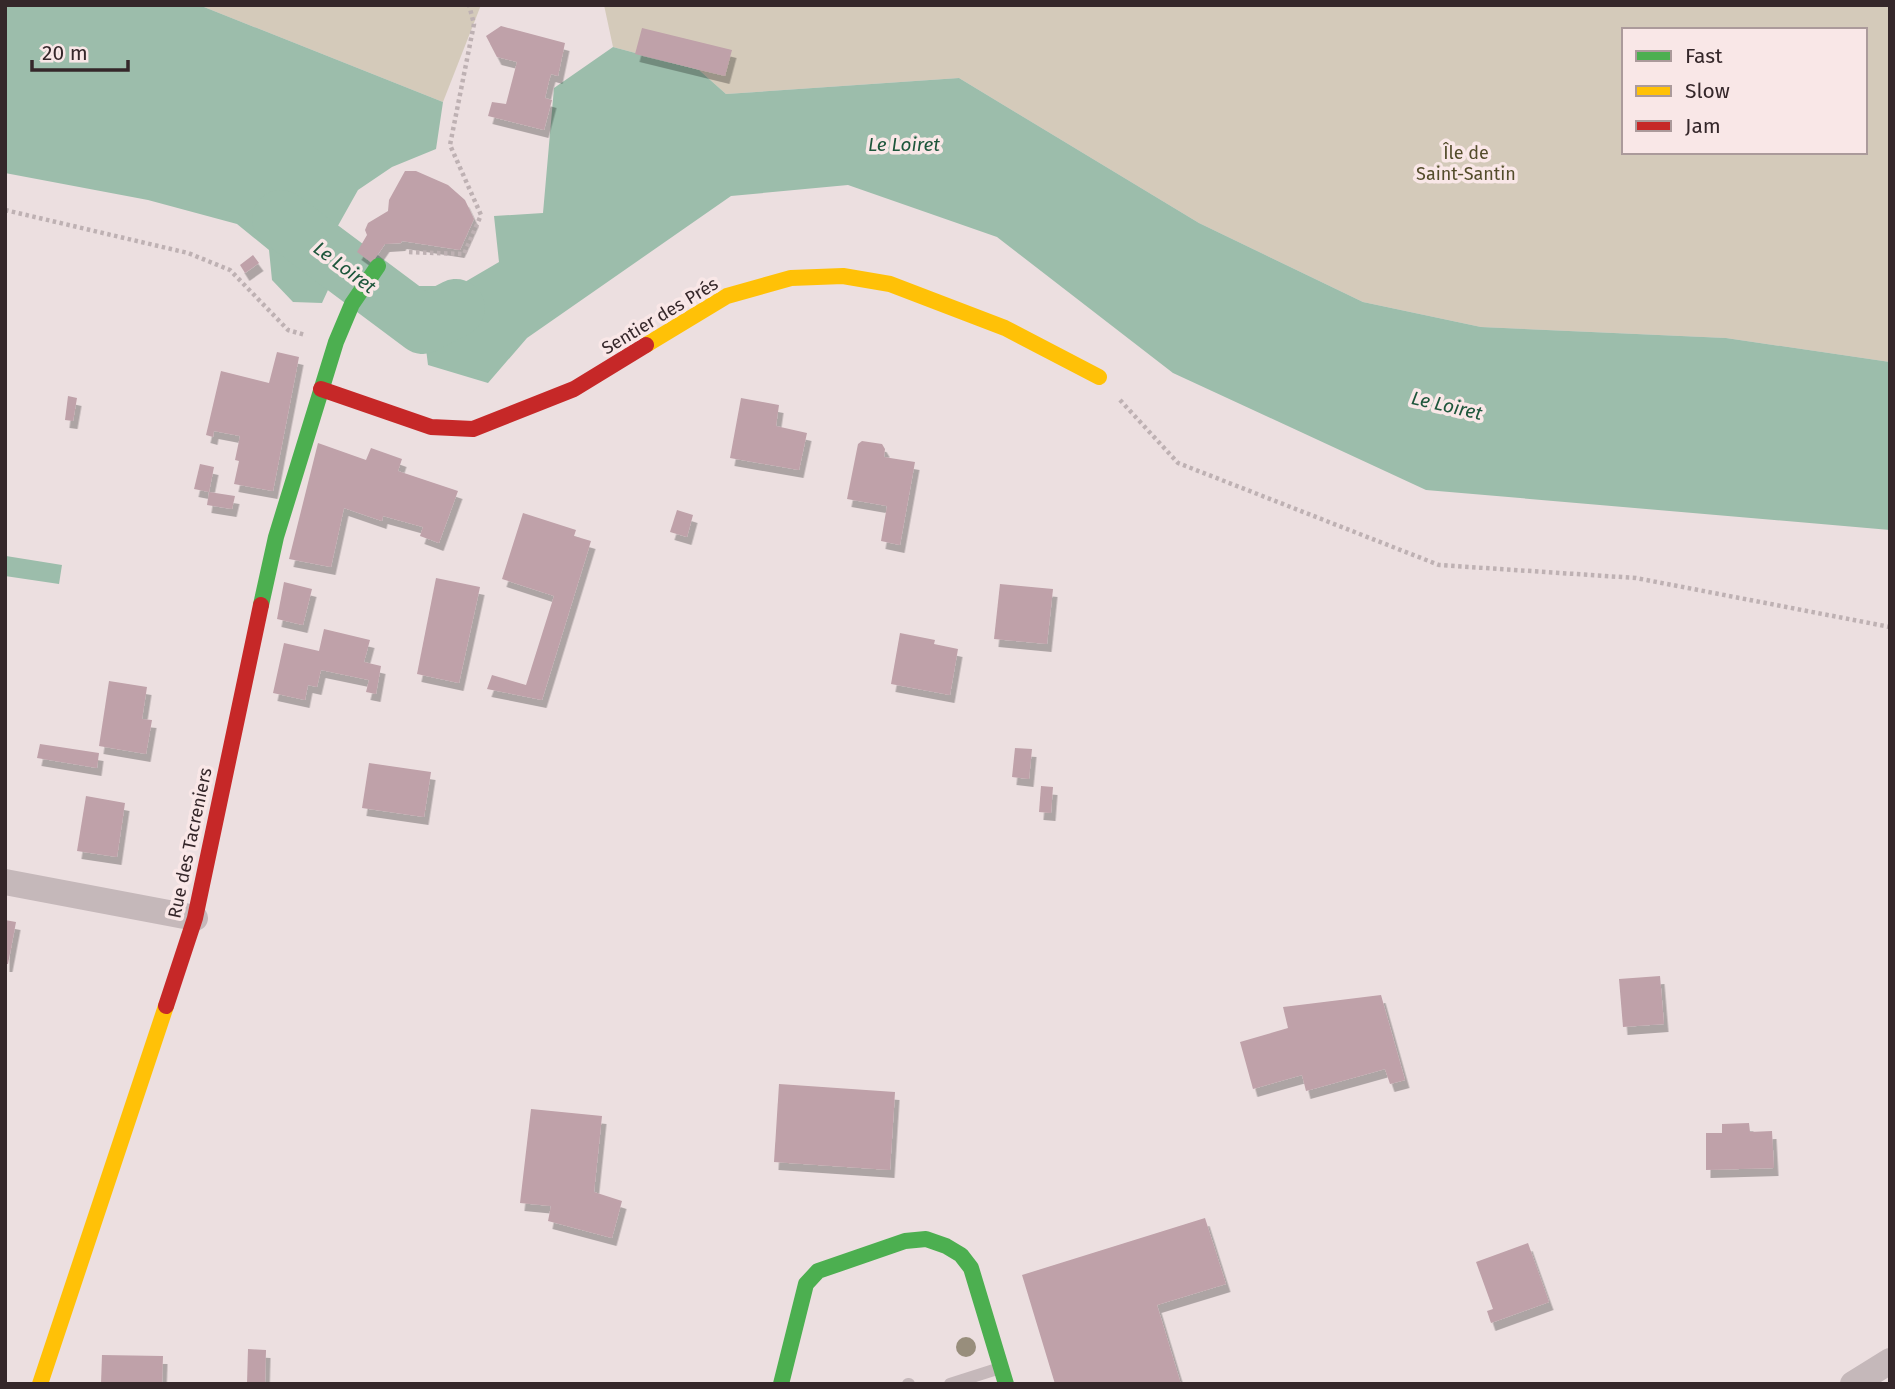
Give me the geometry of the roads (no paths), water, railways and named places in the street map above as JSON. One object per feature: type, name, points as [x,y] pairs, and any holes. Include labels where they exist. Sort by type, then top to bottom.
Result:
[{"type":"street","name":"Rue des Tacreniers","points":[[40,1384],[195,918],[276,537],[321,388],[352,304],[378,266]]},
{"type":"street","name":"Sentier des Prés","points":[[321,388],[431,427],[473,429],[574,390],[727,296],[791,278],[843,276],[890,284],[1005,328],[1099,377]]},
{"type":"street","points":[[5,882],[195,918]]},
{"type":"street","points":[[781,1384],[806,1284],[817,1271],[905,1241],[926,1239],[961,1255],[971,1268],[1003,1376]]},
{"type":"street","points":[[1853,1384],[1890,1361]]},
{"type":"lane","points":[[950,1384],[1003,1376]]},
{"type":"water","points":[[5,5],[199,5],[443,102],[436,149],[392,167],[358,190],[335,231],[355,256],[333,279],[322,303],[293,302],[272,280],[269,250],[237,224],[148,200],[5,173]]},
{"type":"water","points":[[613,47],[699,70],[726,94],[959,78],[1199,223],[1363,302],[1481,327],[1726,338],[1890,362],[1890,530],[1426,490],[1173,373],[997,237],[848,185],[731,196],[527,338],[488,383],[428,365],[423,325],[392,320],[389,286],[458,286],[499,262],[494,216],[543,213],[554,88]]},
{"type":"water","points":[[6,556],[62,565],[59,584],[5,576]]},
{"type":"waterway","name":"Le Loiret","points":[[281,219],[423,325],[456,308]]},
{"type":"park label","name":"Île de Saint-Santin","points":[[1466,163]]}]
